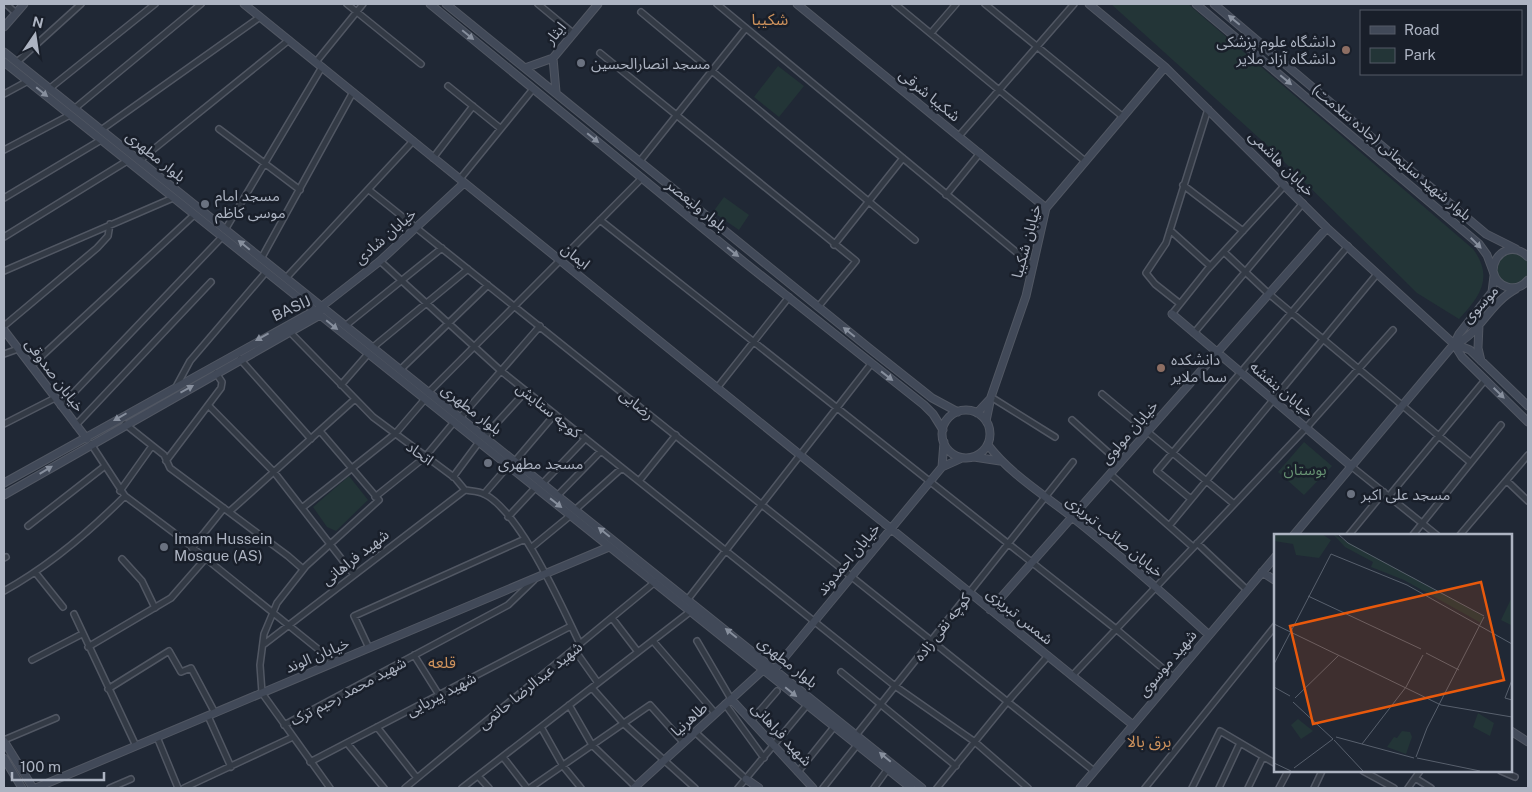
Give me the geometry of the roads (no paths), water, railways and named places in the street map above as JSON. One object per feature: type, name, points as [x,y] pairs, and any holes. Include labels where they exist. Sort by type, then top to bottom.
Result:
[{"type":"main road","points":[[4,27],[24,4]]},
{"type":"main road","name":"ایمان","points":[[244,4],[890,529]]},
{"type":"main road","name":"بلوار ولیعصر","points":[[430,4],[871,364],[924,405],[933,414],[943,430]]},
{"type":"main road","name":"بلوار ولیعصر","points":[[446,4],[818,308],[932,398],[958,412]]},
{"type":"main road","name":"ایثار","points":[[525,68],[553,58],[598,4]]},
{"type":"main road","name":"شکیبا شرقی","points":[[797,4],[1046,208]]},
{"type":"main road","name":"خیابان هاشمی","points":[[1089,4],[1165,67],[1327,228],[1454,344]]},
{"type":"main road","name":"بلوار شهید سلیمانی (جاده سلامت)","points":[[1196,4],[1479,244],[1487,255],[1493,273]]},
{"type":"main road","name":"بلوار شهید سلیمانی (جاده سلامت)","points":[[1214,4],[1486,234],[1528,257]]},
{"type":"main road","name":"بلوار مطهری","points":[[4,52],[49,89],[102,140],[127,161],[194,214],[286,278],[345,326],[370,351],[400,370],[426,396]]},
{"type":"main road","points":[[553,58],[556,92]]},
{"type":"main road","name":"بلوار مطهری","points":[[4,62],[72,112],[101,130],[312,310],[370,351],[573,512],[688,599],[922,788]]},
{"type":"main road","name":"خیابان شکیبا","points":[[986,421],[991,397],[1026,296],[1046,208],[1165,67]]},
{"type":"main road","points":[[640,161],[642,178]]},
{"type":"main road","name":"خیابان شادی","points":[[320,306],[380,261],[418,228],[462,181]]},
{"type":"main road","name":"خیابان مولوی","points":[[990,610],[1327,228]]},
{"type":"main road","name":"موسوی","points":[[1454,344],[1459,334],[1492,292],[1494,261],[1501,253],[1516,249]]},
{"type":"main road","points":[[1493,273],[1504,287],[1519,287]]},
{"type":"main road","name":"موسوی","points":[[1454,344],[1466,340],[1502,296],[1528,280]]},
{"type":"main road","name":"BASIJ","points":[[4,483],[177,384],[320,306],[320,315],[125,424],[4,495]]},
{"type":"main road","name":"خیابان بنفشه","points":[[1172,314],[1351,466]]},
{"type":"main road","points":[[1479,323],[1478,348],[1482,361]]},
{"type":"main road","name":"خیابان صدوقی","points":[[4,330],[91,444]]},
{"type":"main road","points":[[1454,344],[1470,350],[1528,406]]},
{"type":"main road","points":[[1454,344],[1462,356],[1528,422]]},
{"type":"main road","points":[[1295,534],[1454,344]]},
{"type":"main road","points":[[976,413],[991,397]]},
{"type":"main road","points":[[974,457],[985,450],[990,432],[986,421],[976,413],[958,412],[948,419],[943,430],[942,467],[962,458],[974,457],[1000,461]]},
{"type":"main road","points":[[944,442],[951,452],[962,458]]},
{"type":"main road","points":[[988,444],[1000,461]]},
{"type":"main road","name":"خیابان صائب تبریزی","points":[[1000,461],[1072,517],[1156,587],[1209,635]]},
{"type":"main road","name":"خیابان احمدوند","points":[[775,669],[942,467]]},
{"type":"main road","name":"بلوار مطهری","points":[[540,485],[558,495],[609,547],[910,788]]},
{"type":"main road","name":"شمس تبریزی","points":[[890,529],[1133,725]]},
{"type":"main road","name":"خیابان الوند","points":[[35,788],[609,547]]},
{"type":"main road","name":"شهید موسوی","points":[[1080,788],[1274,558]]},
{"type":"main road","points":[[1262,572],[1274,580]]},
{"type":"main road","points":[[762,670],[775,669]]},
{"type":"main road","name":"طاهرنیا","points":[[635,788],[762,670]]},
{"type":"main road","name":"شهید فراهانی","points":[[728,701],[751,721],[813,788]]},
{"type":"main road","points":[[1512,732],[1528,742]]},
{"type":"main road","points":[[4,740],[35,788]]},
{"type":"main road","points":[[4,758],[22,788]]},
{"type":"main road","points":[[746,779],[759,788]]},
{"type":"street","points":[[6,4],[16,13]]},
{"type":"street","points":[[17,62],[81,4]]},
{"type":"street","points":[[49,89],[155,4]]},
{"type":"street","points":[[4,150],[72,112],[202,4]]},
{"type":"street","points":[[347,4],[422,64]]},
{"type":"street","points":[[61,406],[223,233],[265,164],[319,65],[363,4]]},
{"type":"street","points":[[538,4],[573,33]]},
{"type":"street","points":[[717,4],[811,84],[1033,266]]},
{"type":"street","points":[[895,4],[1084,161]]},
{"type":"street","points":[[931,33],[956,4]]},
{"type":"street","points":[[985,4],[1122,116]]},
{"type":"street","points":[[959,136],[1074,4]]},
{"type":"street","points":[[641,12],[916,240]]},
{"type":"street","points":[[101,130],[260,17]]},
{"type":"street","points":[[640,161],[710,70],[746,28]]},
{"type":"street","points":[[139,161],[289,40]]},
{"type":"street","points":[[600,53],[856,261],[818,308]]},
{"type":"street","points":[[4,94],[28,81]]},
{"type":"street","points":[[448,86],[500,128]]},
{"type":"street","points":[[462,181],[500,128],[534,89]]},
{"type":"street","points":[[261,259],[353,92]]},
{"type":"street","points":[[433,158],[473,106]]},
{"type":"street","points":[[1179,303],[1155,284],[1146,273],[1166,243],[1208,109]]},
{"type":"street","points":[[219,129],[300,190]]},
{"type":"street","points":[[4,198],[102,140]]},
{"type":"street","points":[[286,278],[413,141]]},
{"type":"street","points":[[946,194],[980,153]]},
{"type":"street","points":[[834,245],[903,158]]},
{"type":"street","points":[[4,237],[127,161]]},
{"type":"street","points":[[302,508],[395,434],[426,396],[513,305],[642,178]]},
{"type":"street","points":[[1183,185],[1243,231]]},
{"type":"street","points":[[1172,314],[1210,266],[1285,185]]},
{"type":"street","name":"رضایی","points":[[369,190],[1094,770]]},
{"type":"street","points":[[4,271],[173,198]]},
{"type":"street","points":[[1194,333],[1244,271],[1303,203]]},
{"type":"street","points":[[31,366],[194,214]]},
{"type":"street","points":[[600,220],[1116,629],[1173,677]]},
{"type":"street","points":[[4,326],[97,248],[108,236],[110,224]]},
{"type":"street","points":[[1170,230],[1210,266]]},
{"type":"street","points":[[1191,499],[1158,474],[1157,471],[1348,246]]},
{"type":"street","points":[[345,326],[442,248]]},
{"type":"street","points":[[1224,252],[1269,294],[1470,462]]},
{"type":"street","name":"کوچه ستایش","points":[[380,261],[501,371],[895,686],[975,742],[1028,788]]},
{"type":"street","points":[[341,385],[370,351],[468,269]]},
{"type":"street","points":[[177,384],[190,361],[266,272]]},
{"type":"street","points":[[1168,526],[1377,274]]},
{"type":"street","points":[[76,425],[211,282]]},
{"type":"street","points":[[400,370],[488,285]]},
{"type":"street","points":[[717,388],[789,297]]},
{"type":"street","points":[[330,788],[262,693],[260,664],[264,634],[277,602],[303,570],[377,498],[425,457],[540,326]]},
{"type":"street","points":[[1072,676],[1306,428],[1357,368],[1393,330]]},
{"type":"street","name":"اتحاد","points":[[290,331],[355,399],[395,434],[453,477],[465,490]]},
{"type":"street","points":[[4,354],[18,349]]},
{"type":"street","points":[[240,359],[311,439]]},
{"type":"street","points":[[688,599],[871,364]]},
{"type":"street","points":[[166,461],[221,388],[222,382],[216,373]]},
{"type":"street","points":[[1350,534],[1439,436],[1485,380]]},
{"type":"street","points":[[453,477],[482,439],[526,391]]},
{"type":"street","points":[[1102,394],[1234,504]]},
{"type":"street","points":[[991,397],[1055,437]]},
{"type":"street","points":[[4,422],[55,398]]},
{"type":"street","points":[[192,548],[226,510],[274,472],[355,399]]},
{"type":"street","points":[[209,406],[274,472],[354,575]]},
{"type":"street","points":[[484,494],[555,414]]},
{"type":"street","points":[[1072,420],[1120,463]]},
{"type":"street","points":[[125,424],[164,455],[170,468],[288,556],[303,570]]},
{"type":"street","points":[[1414,534],[1501,425]]},
{"type":"street","points":[[320,431],[377,498]]},
{"type":"street","points":[[639,481],[676,435]]},
{"type":"street","points":[[508,517],[586,439]]},
{"type":"street","points":[[91,444],[125,496],[334,662]]},
{"type":"street","points":[[120,491],[152,446]]},
{"type":"street","points":[[558,495],[601,451]]},
{"type":"street","points":[[1461,534],[1528,455]]},
{"type":"street","name":"کوچه نقی زاده","points":[[857,734],[1073,462]]},
{"type":"street","points":[[28,526],[105,466]]},
{"type":"street","points":[[1351,466],[1436,534]]},
{"type":"street","points":[[532,547],[622,468]]},
{"type":"street","points":[[1110,474],[1168,526],[1195,545],[1247,590]]},
{"type":"street","points":[[1507,481],[1528,501]]},
{"type":"street","points":[[465,490],[484,494],[508,517],[532,547],[541,575],[580,644]]},
{"type":"street","name":"شهید فراهانی","points":[[263,645],[465,490]]},
{"type":"street","points":[[4,591],[34,572],[92,529],[125,496]]},
{"type":"street","points":[[369,648],[354,616],[525,539]]},
{"type":"street","points":[[88,647],[171,598],[205,558]]},
{"type":"street","points":[[122,559],[142,581],[155,608]]},
{"type":"street","points":[[34,572],[62,607]]},
{"type":"street","name":"شهید محمد رحیم ترک","points":[[284,725],[508,605],[541,575]]},
{"type":"street","name":"شهید عبدالرضا حاتمی","points":[[405,788],[655,582]]},
{"type":"street","points":[[462,788],[691,611]]},
{"type":"street","points":[[74,614],[136,746]]},
{"type":"street","points":[[612,618],[638,652]]},
{"type":"street","name":"شهید پیریایی","points":[[310,762],[571,626]]},
{"type":"street","points":[[1145,788],[1274,627]]},
{"type":"street","points":[[32,660],[82,634]]},
{"type":"street","points":[[653,640],[715,714]]},
{"type":"street","points":[[697,641],[728,701],[764,758]]},
{"type":"street","points":[[574,649],[598,683]]},
{"type":"street","points":[[108,689],[169,651],[182,672],[191,668],[216,713]]},
{"type":"street","points":[[414,655],[439,695]]},
{"type":"street","points":[[938,788],[1008,701],[1048,656]]},
{"type":"street","points":[[840,672],[956,766]]},
{"type":"street","points":[[592,688],[624,724],[695,788]]},
{"type":"street","points":[[751,721],[777,691]]},
{"type":"street","points":[[569,705],[592,745],[635,788]]},
{"type":"street","points":[[503,757],[529,788],[650,705],[683,742]]},
{"type":"street","points":[[738,788],[807,705]]},
{"type":"street","points":[[208,716],[231,767]]},
{"type":"street","points":[[4,740],[56,718]]},
{"type":"street","points":[[377,727],[417,778]]},
{"type":"street","points":[[541,727],[563,766],[581,788]]},
{"type":"street","points":[[798,772],[834,727]]},
{"type":"street","points":[[1192,788],[1220,731],[1274,763]]},
{"type":"street","points":[[695,732],[746,779]]},
{"type":"street","points":[[158,737],[178,788]]},
{"type":"street","points":[[184,788],[293,737]]},
{"type":"street","points":[[347,743],[384,788]]},
{"type":"street","points":[[1218,788],[1240,743]]},
{"type":"street","points":[[823,788],[857,746]]},
{"type":"street","points":[[1248,788],[1263,756]]},
{"type":"street","points":[[874,788],[887,770]]},
{"type":"street","points":[[1279,788],[1287,772]]},
{"type":"street","points":[[1314,788],[1322,772]]},
{"type":"street","points":[[1365,772],[1394,788]]},
{"type":"street","points":[[1503,772],[1515,777]]},
{"type":"street","points":[[1408,788],[1416,773],[1431,788]]},
{"type":"street","points":[[478,776],[488,788]]},
{"type":"street","points":[[110,788],[131,779]]},
{"type":"place","name":"دانشگاه علوم پزشکی دانشگاه آزاد ملایر","points":[[1346,50]]},
{"type":"place","name":"مسجد انصارالحسین","points":[[581,63]]},
{"type":"place","name":"مسجد امام موسی کاظم","points":[[205,204]]},
{"type":"place","name":"دانشکده سما ملایر","points":[[1161,368]]},
{"type":"place","name":"مسجد مطهری","points":[[488,463]]},
{"type":"place","name":"مسجد علی اکبر","points":[[1351,494]]},
{"type":"place","name":"Imam Hussein Mosque (AS)","points":[[164,547]]},
{"type":"district","name":"شکیبا","points":[[770,19]]},
{"type":"district","name":"قلعه","points":[[442,662]]},
{"type":"district","name":"برق بالا","points":[[1149,741]]},
{"type":"park label","name":"بوستان","points":[[1305,469]]}]
